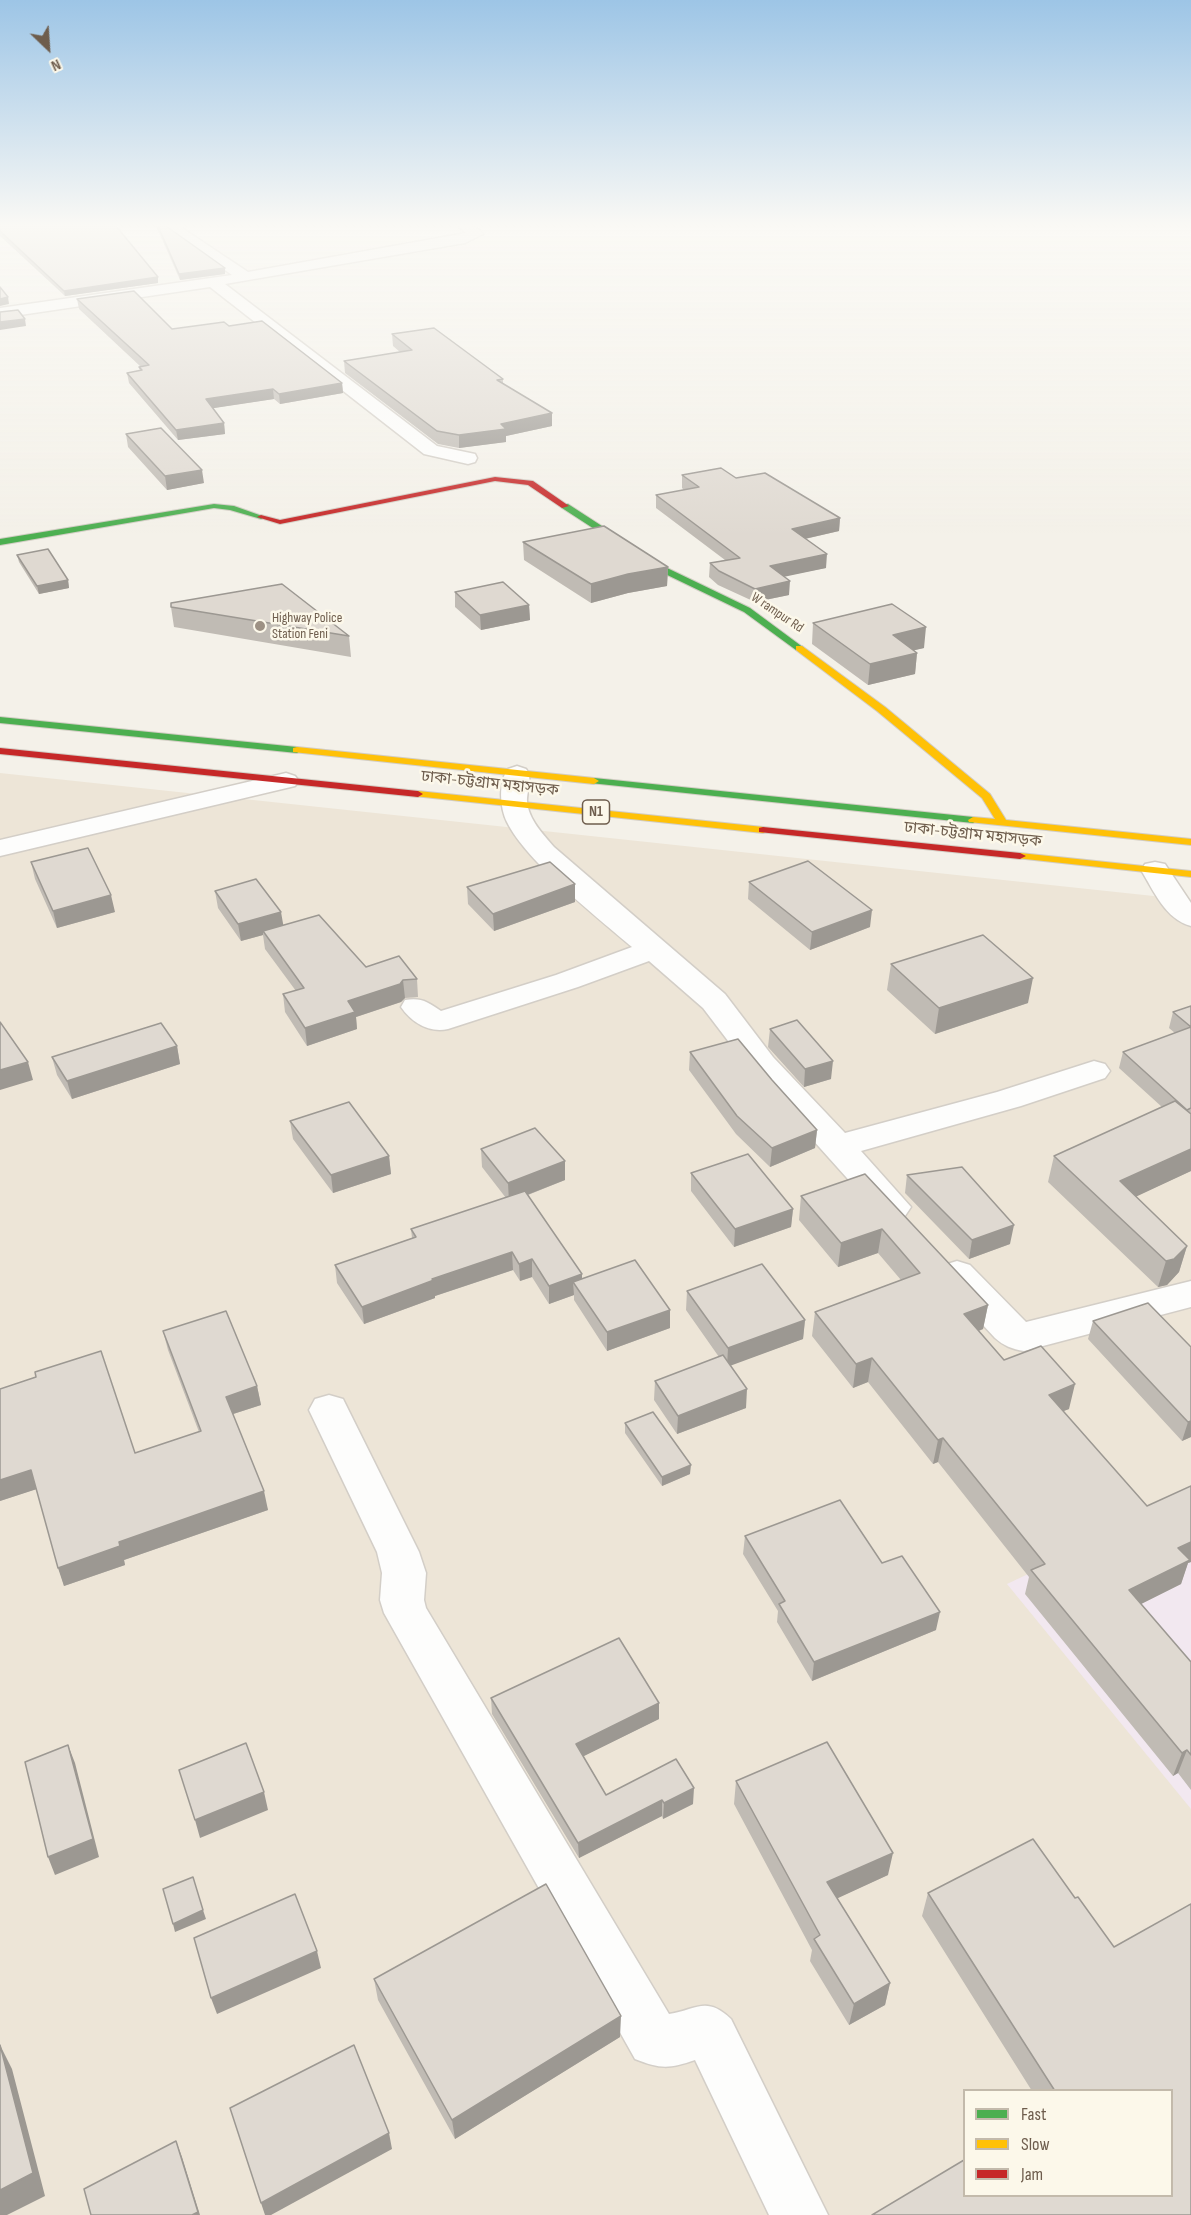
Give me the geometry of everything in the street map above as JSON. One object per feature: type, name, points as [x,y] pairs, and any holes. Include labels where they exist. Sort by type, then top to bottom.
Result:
[{"type":"main road","name":"W rampur Rd","points":[[0,542],[214,506],[229,506],[268,520],[288,521],[502,477],[530,483],[614,540],[663,569],[747,610],[881,709],[986,796],[1002,822]]},
{"type":"main road","name":"ঢাকা-চট্টগ্রাম মহাসড়ক","points":[[0,720],[515,789],[1191,874]]},
{"type":"main road","name":"ঢাকা-চট্টগ্রাম মহাসড়ক","points":[[0,751],[286,781],[515,789],[1002,822],[1191,842]]},
{"type":"street","points":[[274,329],[431,450],[468,458]]},
{"type":"street","points":[[0,848],[286,781]]},
{"type":"street","points":[[515,789],[520,822],[544,853],[714,1000],[762,1064],[836,1148],[910,1225]]},
{"type":"street","points":[[1155,870],[1178,907],[1191,917]]},
{"type":"street","points":[[416,1007],[437,1022],[567,981],[654,949]]},
{"type":"street","points":[[836,1148],[1009,1100],[1094,1071]]},
{"type":"street","points":[[935,1250],[1017,1336],[1024,1337],[1191,1294]]},
{"type":"street","points":[[329,1410],[399,1552],[405,1574],[402,1600],[406,1613],[654,2040],[663,2042],[675,2040],[704,2030],[712,2038],[799,2215]]},
{"type":"shaded area","points":[[0,773],[1191,900],[1191,2215],[0,2215]]},
{"type":"shaded area","points":[[1191,1497],[1191,1809],[1007,1584]]},
{"type":"building","points":[[110,329],[273,329],[342,383],[279,394],[273,389],[206,399],[224,423],[176,430],[127,373],[142,370],[139,367],[149,365]]},
{"type":"building","points":[[436,329],[503,379],[497,380],[552,413],[501,424],[506,429],[459,435],[437,431],[344,361],[412,350],[392,334]]},
{"type":"building","points":[[161,428],[202,470],[165,476],[126,434]]},
{"type":"building","points":[[721,468],[736,478],[765,473],[840,518],[792,529],[827,554],[770,566],[790,581],[755,589],[719,571],[710,563],[740,558],[656,495],[699,487],[682,475]]},
{"type":"building","points":[[604,526],[668,567],[591,584],[523,542]]},
{"type":"building","points":[[48,549],[68,580],[37,586],[17,555]]},
{"type":"building","points":[[503,582],[529,605],[480,615],[455,592]]},
{"type":"building","points":[[282,584],[349,636],[171,607],[171,603]]},
{"type":"building","points":[[892,604],[926,627],[893,635],[917,653],[870,664],[813,623]]},
{"type":"building","points":[[88,848],[111,895],[53,911],[31,862]]},
{"type":"building","points":[[808,861],[872,910],[812,932],[749,882]]},
{"type":"building","points":[[550,862],[575,884],[493,914],[467,887]]},
{"type":"building","points":[[256,879],[281,912],[238,924],[215,891]]},
{"type":"building","points":[[319,915],[366,967],[399,956],[417,979],[403,980],[400,984],[348,1001],[355,1012],[305,1028],[283,994],[304,988],[263,931]]},
{"type":"building","points":[[983,935],[1033,978],[939,1008],[891,964]]},
{"type":"building","points":[[1191,1006],[1191,1027],[1173,1012]]},
{"type":"building","points":[[797,1020],[833,1061],[805,1069],[770,1029]]},
{"type":"building","points":[[0,1022],[28,1062],[0,1070]]},
{"type":"building","points":[[161,1023],[177,1046],[67,1081],[52,1057]]},
{"type":"building","points":[[1191,1027],[1191,1108],[1187,1110],[1123,1052]]},
{"type":"building","points":[[738,1039],[817,1130],[772,1148],[737,1116],[690,1052]]},
{"type":"building","points":[[1175,1101],[1191,1114],[1191,1149],[1120,1181],[1187,1246],[1174,1259],[1166,1261],[1054,1156]]},
{"type":"building","points":[[349,1102],[389,1156],[331,1175],[290,1121]]},
{"type":"building","points":[[535,1128],[565,1161],[508,1183],[481,1149]]},
{"type":"building","points":[[748,1154],[793,1209],[735,1229],[691,1173]]},
{"type":"building","points":[[962,1167],[1014,1225],[972,1240],[907,1175]]},
{"type":"building","points":[[865,1174],[988,1305],[964,1314],[1004,1360],[1041,1346],[1075,1384],[1049,1395],[1147,1506],[1191,1486],[1191,1542],[1178,1548],[1190,1560],[1129,1590],[1191,1662],[1191,1755],[1187,1750],[1182,1753],[1031,1570],[1045,1564],[943,1438],[938,1440],[872,1358],[856,1364],[815,1312],[920,1273],[882,1229],[841,1243],[801,1196]]},
{"type":"building","points":[[525,1191],[582,1274],[549,1286],[532,1259],[519,1264],[512,1252],[432,1279],[434,1280],[362,1307],[335,1265],[416,1237],[411,1229]]},
{"type":"building","points":[[635,1260],[670,1310],[607,1332],[573,1282]]},
{"type":"building","points":[[762,1264],[805,1320],[728,1348],[687,1291]]},
{"type":"building","points":[[1148,1303],[1191,1347],[1191,1421],[1188,1422],[1093,1321]]},
{"type":"building","points":[[226,1311],[257,1386],[226,1397],[264,1491],[119,1542],[120,1546],[58,1568],[31,1470],[0,1480],[0,1389],[36,1377],[35,1372],[101,1351],[135,1453],[201,1431],[163,1331]]},
{"type":"building","points":[[723,1355],[747,1389],[678,1416],[655,1381]]},
{"type":"building","points":[[653,1412],[691,1465],[662,1477],[625,1423]]},
{"type":"building","points":[[840,1500],[882,1563],[902,1556],[940,1612],[814,1662],[779,1604],[785,1601],[745,1536]]},
{"type":"building","points":[[619,1638],[659,1703],[576,1744],[606,1795],[676,1759],[694,1788],[664,1803],[662,1800],[578,1843],[491,1698]]},
{"type":"building","points":[[827,1742],[893,1853],[827,1882],[890,1983],[854,2004],[814,1939],[820,1935],[736,1781]]},
{"type":"building","points":[[246,1743],[264,1792],[195,1820],[179,1770]]},
{"type":"building","points":[[68,1745],[93,1839],[48,1857],[25,1762]]},
{"type":"building","points":[[1033,1839],[1075,1898],[1078,1897],[1114,1947],[1191,1904],[1191,2215],[872,2215],[963,2161],[963,2197],[1173,2197],[1173,2089],[1054,2089],[928,1893]]},
{"type":"building","points":[[193,1877],[203,1910],[173,1924],[163,1889]]},
{"type":"building","points":[[546,1884],[621,2016],[452,2120],[374,1979]]},
{"type":"building","points":[[295,1894],[317,1951],[211,1998],[194,1938]]},
{"type":"building","points":[[0,2045],[33,2173],[0,2190]]},
{"type":"building","points":[[354,2045],[389,2133],[261,2203],[230,2108]]},
{"type":"building","points":[[176,2141],[198,2212],[192,2215],[91,2215],[84,2189]]},
{"type":"traffic: fast","points":[[0,542],[214,506],[231,508],[261,517]]},
{"type":"traffic: fast","points":[[565,506],[662,569],[747,610],[799,648]]},
{"type":"traffic: fast","points":[[0,720],[297,750]]},
{"type":"traffic: fast","points":[[594,781],[973,820]]},
{"type":"traffic: slow","points":[[799,648],[881,709],[986,796],[1002,822]]},
{"type":"traffic: slow","points":[[297,750],[594,781]]},
{"type":"traffic: slow","points":[[418,794],[763,830]]},
{"type":"traffic: slow","points":[[973,820],[1191,842]]},
{"type":"traffic: slow","points":[[1020,856],[1191,874]]},
{"type":"traffic: jam","points":[[261,517],[280,522],[495,479],[530,483],[565,506]]},
{"type":"traffic: jam","points":[[0,751],[418,794]]},
{"type":"traffic: jam","points":[[763,830],[1020,856]]},
{"type":"place","name":"Highway Police Station Feni","points":[[260,626]]}]
